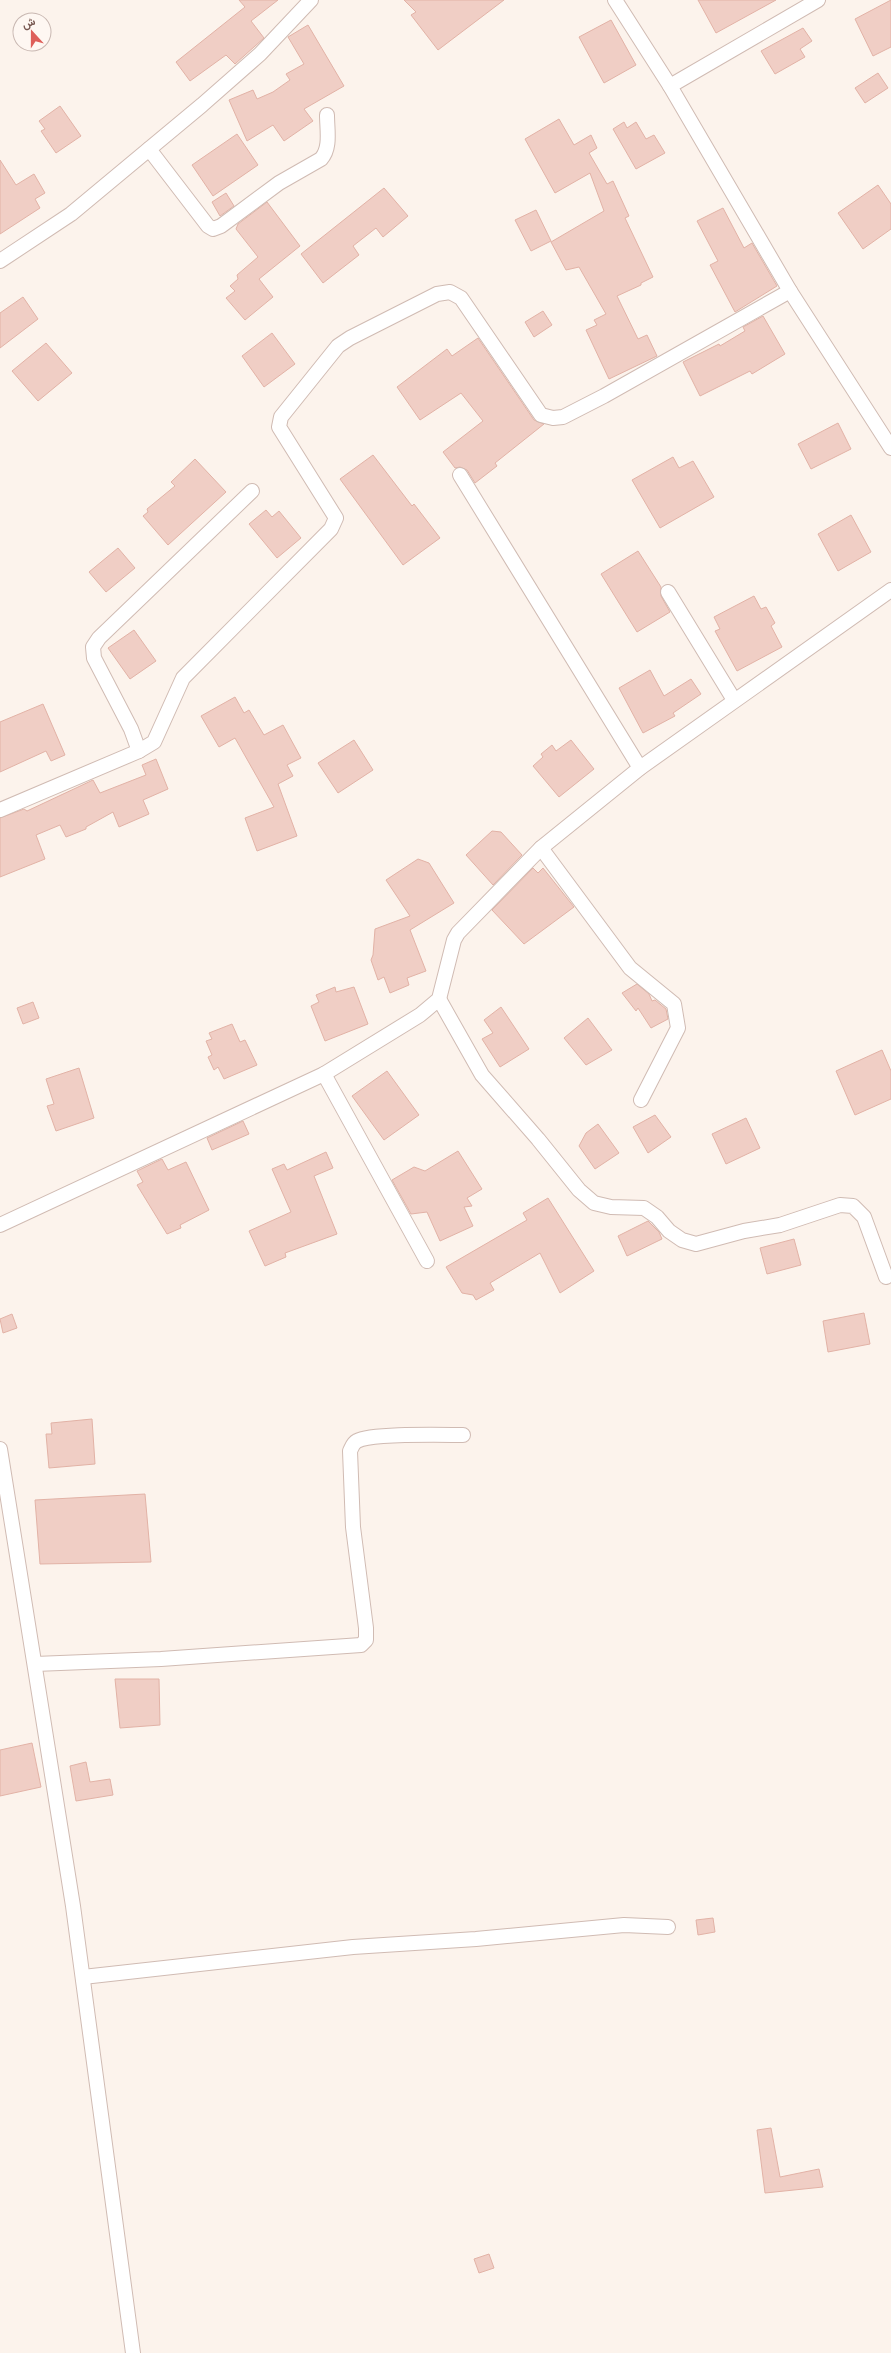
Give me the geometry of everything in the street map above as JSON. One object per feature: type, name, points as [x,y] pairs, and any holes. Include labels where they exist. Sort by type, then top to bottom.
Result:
[{"type":"street","points":[[0,261],[71,214],[149,149],[260,54],[311,0]]},
{"type":"street","points":[[615,0],[670,86],[790,291],[891,448]]},
{"type":"street","points":[[670,86],[818,0]]},
{"type":"street","points":[[149,149],[208,226],[213,229],[221,226],[279,183],[321,160],[326,154],[327,115]]},
{"type":"street","points":[[0,810],[139,751],[154,742],[183,678],[331,529],[336,518],[279,427],[281,417],[338,346],[415,304],[437,294],[450,292],[462,298],[541,415],[553,418],[563,417],[604,396],[790,291]]},
{"type":"street","points":[[460,475],[640,768]]},
{"type":"street","points":[[139,751],[130,729],[94,658],[93,647],[99,638],[252,491]]},
{"type":"street","points":[[0,1225],[324,1074],[420,1015],[439,999],[454,940],[458,933],[541,848],[640,768],[891,590]]},
{"type":"street","points":[[668,592],[734,700]]},
{"type":"street","points":[[541,848],[630,968],[674,1004],[678,1028],[641,1100]]},
{"type":"street","points":[[439,999],[482,1074],[538,1139],[579,1190],[594,1204],[611,1207],[644,1208],[657,1217],[669,1232],[682,1240],[696,1244],[744,1231],[780,1225],[840,1205],[853,1206],[864,1217],[886,1277]]},
{"type":"street","points":[[324,1074],[427,1262]]},
{"type":"street","points":[[35,1664],[161,1659],[361,1644],[366,1640],[366,1628],[353,1527],[350,1451],[352,1445],[357,1441],[372,1437],[463,1435]]},
{"type":"street","points":[[0,1449],[73,1906],[133,2353]]},
{"type":"street","points":[[83,1977],[353,1947],[476,1939],[624,1925],[668,1927]]},
{"type":"building","points":[[239,0],[278,0],[251,21],[264,38],[235,64],[226,55],[190,81],[176,62],[245,7]]},
{"type":"building","points":[[404,0],[504,0],[438,50],[411,15],[416,12]]},
{"type":"building","points":[[698,0],[776,0],[716,33]]},
{"type":"building","points":[[891,0],[891,47],[873,56],[855,19]]},
{"type":"building","points":[[611,20],[636,65],[604,83],[579,37]]},
{"type":"building","points":[[308,25],[344,86],[304,109],[313,121],[284,141],[273,125],[247,141],[229,100],[253,90],[257,99],[273,92],[290,80],[286,74],[304,64],[288,37]]},
{"type":"building","points":[[803,28],[812,41],[800,49],[805,57],[775,74],[761,51]]},
{"type":"building","points":[[878,73],[888,88],[865,103],[855,88]]},
{"type":"building","points":[[60,106],[81,136],[56,153],[41,131],[45,129],[39,121]]},
{"type":"building","points":[[559,119],[574,145],[591,135],[597,148],[589,153],[607,184],[613,181],[629,216],[625,218],[653,277],[641,283],[641,285],[617,296],[638,339],[647,335],[657,356],[609,379],[586,330],[597,325],[594,320],[606,314],[579,267],[566,270],[551,242],[604,211],[590,173],[555,193],[525,139]]},
{"type":"building","points":[[624,122],[627,128],[636,122],[646,139],[654,135],[665,153],[636,169],[613,129]]},
{"type":"building","points":[[237,134],[258,165],[213,196],[192,165]]},
{"type":"building","points":[[0,160],[16,185],[34,174],[45,193],[35,199],[40,208],[0,234]]},
{"type":"building","points":[[878,185],[891,204],[891,229],[863,249],[838,213]]},
{"type":"building","points":[[384,188],[408,216],[383,237],[376,228],[353,246],[359,255],[323,283],[301,254]]},
{"type":"building","points":[[226,193],[234,206],[220,216],[212,202]]},
{"type":"building","points":[[267,202],[300,246],[259,279],[273,297],[245,320],[226,298],[235,291],[230,286],[238,279],[237,275],[258,257],[236,229],[238,224]]},
{"type":"building","points":[[723,208],[744,248],[752,243],[777,286],[735,312],[710,265],[718,261],[697,221]]},
{"type":"building","points":[[536,210],[551,241],[531,251],[515,220]]},
{"type":"building","points":[[23,297],[38,319],[0,348],[0,313]]},
{"type":"building","points":[[543,311],[552,325],[534,337],[525,322]]},
{"type":"building","points":[[763,316],[785,354],[752,374],[750,371],[700,396],[683,362],[719,344],[720,346],[745,331],[743,327]]},
{"type":"building","points":[[272,333],[295,364],[264,387],[242,356]]},
{"type":"building","points":[[478,338],[534,420],[544,424],[495,463],[497,466],[475,483],[467,470],[460,467],[455,468],[443,452],[483,421],[461,393],[420,420],[397,387],[447,349],[452,356]]},
{"type":"building","points":[[46,343],[72,373],[38,401],[12,371]]},
{"type":"building","points":[[838,423],[851,449],[811,469],[798,444]]},
{"type":"building","points":[[373,455],[412,506],[414,504],[440,538],[403,565],[340,479]]},
{"type":"building","points":[[673,457],[679,468],[693,461],[714,497],[660,528],[632,480]]},
{"type":"building","points":[[195,459],[226,492],[168,545],[143,516],[148,512],[147,509],[175,486],[171,482]]},
{"type":"building","points":[[266,510],[272,517],[279,511],[301,538],[277,558],[249,524]]},
{"type":"building","points":[[851,515],[871,552],[838,571],[818,534]]},
{"type":"building","points":[[118,548],[135,568],[106,592],[89,572]]},
{"type":"building","points":[[638,551],[661,587],[661,596],[670,612],[637,632],[601,574]]},
{"type":"building","points":[[754,596],[761,609],[766,607],[775,623],[771,626],[782,647],[737,671],[715,631],[720,629],[714,617]]},
{"type":"building","points":[[134,630],[156,661],[130,679],[108,648]]},
{"type":"building","points":[[650,670],[664,696],[691,679],[701,694],[673,713],[675,716],[643,733],[619,688]]},
{"type":"building","points":[[235,697],[244,713],[249,710],[264,735],[283,725],[301,758],[287,765],[293,776],[278,784],[297,836],[257,851],[245,818],[274,807],[235,738],[219,747],[201,716]]},
{"type":"building","points":[[43,704],[65,755],[51,761],[46,751],[0,772],[0,722]]},
{"type":"building","points":[[354,740],[373,770],[338,793],[318,763]]},
{"type":"building","points":[[571,740],[594,769],[559,797],[533,766],[543,757],[541,754],[552,745],[556,751]]},
{"type":"building","points":[[156,759],[168,789],[143,800],[149,814],[119,827],[113,812],[86,827],[86,829],[66,837],[60,825],[36,835],[45,859],[0,877],[0,818],[24,809],[27,811],[93,780],[100,793],[146,775],[142,765]]},
{"type":"building","points":[[492,831],[501,832],[522,855],[493,885],[466,855]]},
{"type":"building","points":[[418,859],[429,863],[454,903],[410,930],[426,971],[407,978],[409,985],[390,993],[384,977],[378,980],[371,960],[373,955],[375,929],[410,916],[386,880]]},
{"type":"building","points":[[533,868],[538,873],[543,868],[574,907],[524,944],[492,910]]},
{"type":"building","points":[[637,984],[649,994],[652,1001],[655,1000],[666,1009],[668,1019],[651,1028],[638,1008],[636,1011],[622,993]]},
{"type":"building","points":[[335,987],[336,992],[354,987],[368,1024],[325,1041],[311,1006],[319,1002],[316,995]]},
{"type":"building","points":[[33,1002],[39,1018],[23,1024],[17,1008]]},
{"type":"building","points":[[501,1007],[529,1049],[500,1067],[482,1039],[493,1033],[484,1020]]},
{"type":"building","points":[[588,1018],[612,1050],[586,1065],[564,1038]]},
{"type":"building","points":[[232,1024],[240,1042],[245,1040],[257,1065],[224,1079],[218,1067],[214,1070],[208,1057],[212,1055],[206,1041],[212,1039],[209,1033]]},
{"type":"building","points":[[882,1050],[891,1071],[891,1099],[855,1115],[836,1071]]},
{"type":"building","points":[[79,1068],[94,1118],[56,1131],[47,1106],[54,1104],[46,1079]]},
{"type":"building","points":[[387,1071],[419,1115],[384,1140],[352,1096]]},
{"type":"building","points":[[655,1115],[671,1137],[648,1153],[633,1127]]},
{"type":"building","points":[[746,1118],[760,1148],[726,1164],[712,1134]]},
{"type":"building","points":[[243,1121],[249,1134],[212,1150],[207,1138]]},
{"type":"building","points":[[598,1124],[619,1153],[595,1169],[579,1146],[586,1133]]},
{"type":"building","points":[[458,1151],[482,1189],[467,1198],[472,1206],[464,1207],[473,1226],[440,1241],[427,1212],[411,1214],[392,1180],[414,1167],[425,1171]]},
{"type":"building","points":[[326,1152],[333,1168],[314,1176],[337,1234],[285,1253],[286,1257],[265,1266],[249,1231],[291,1212],[272,1169],[284,1164],[287,1170]]},
{"type":"building","points":[[162,1159],[168,1170],[186,1162],[209,1210],[180,1225],[181,1228],[167,1234],[137,1185],[143,1182],[137,1171]]},
{"type":"building","points":[[548,1198],[594,1271],[560,1293],[540,1253],[490,1283],[494,1290],[476,1300],[473,1295],[462,1293],[446,1267],[527,1220],[523,1213]]},
{"type":"building","points":[[648,1221],[659,1232],[662,1239],[627,1256],[618,1236]]},
{"type":"building","points":[[794,1239],[801,1265],[767,1274],[760,1248]]},
{"type":"building","points":[[864,1313],[870,1344],[828,1352],[823,1321]]},
{"type":"building","points":[[12,1314],[17,1328],[3,1333],[0,1319]]},
{"type":"building","points":[[92,1419],[95,1464],[49,1468],[46,1434],[52,1434],[51,1423]]},
{"type":"building","points":[[145,1494],[151,1562],[40,1564],[35,1500]]},
{"type":"building","points":[[115,1679],[159,1679],[160,1725],[120,1728]]},
{"type":"building","points":[[32,1743],[41,1787],[0,1796],[0,1750]]},
{"type":"building","points":[[86,1762],[90,1782],[110,1779],[113,1795],[76,1801],[70,1766]]},
{"type":"building","points":[[713,1918],[715,1932],[698,1935],[696,1920]]},
{"type":"building","points":[[771,2128],[780,2177],[819,2169],[823,2187],[765,2193],[757,2130]]},
{"type":"building","points":[[489,2254],[494,2268],[479,2273],[474,2259]]}]
